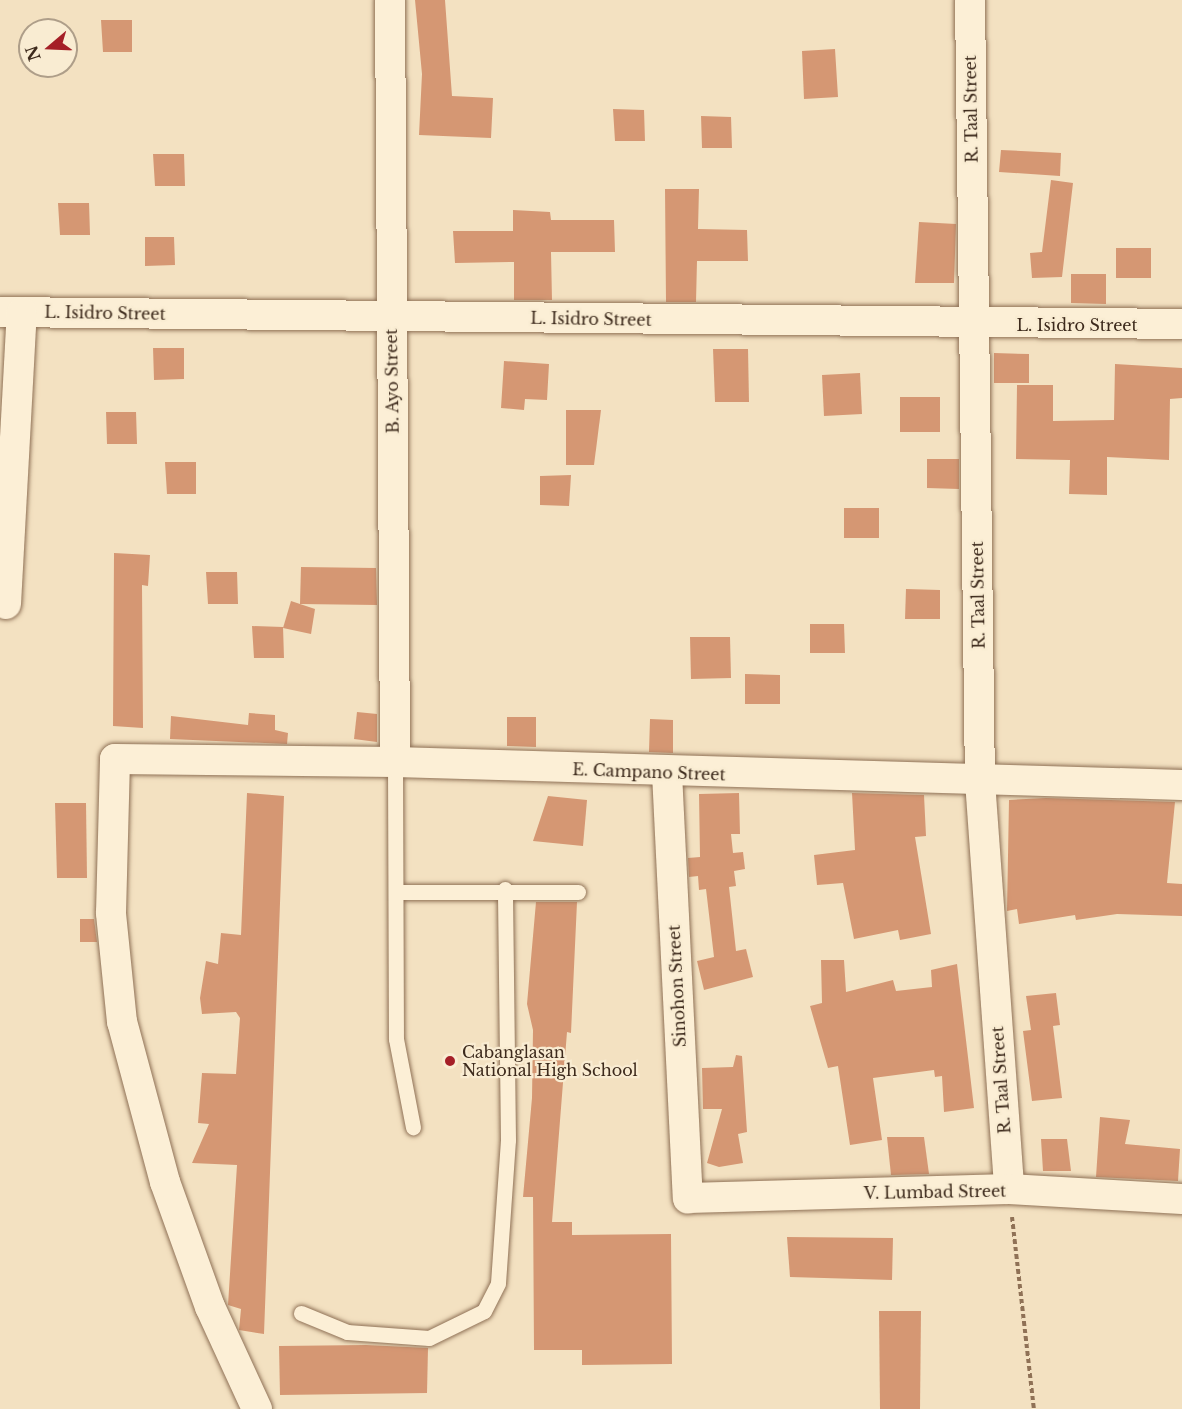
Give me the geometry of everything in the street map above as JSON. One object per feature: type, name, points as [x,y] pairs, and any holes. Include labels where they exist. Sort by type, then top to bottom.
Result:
[{"type":"street","name":"B. Ayo Street","points":[[390,0],[395,762]]},
{"type":"street","name":"R. Taal Street","points":[[970,0],[980,781],[1009,1189]]},
{"type":"street","name":"L. Isidro Street","points":[[11,312],[974,325],[1182,324]]},
{"type":"street","points":[[6,604],[11,312]]},
{"type":"street","name":"E. Campano Street","points":[[257,1409],[210,1307],[165,1182],[122,1022],[111,913],[115,759],[395,762],[667,774],[1182,785]]},
{"type":"street","name":"Sinohon Street","points":[[667,774],[688,1198]]},
{"type":"street","name":"V. Lumbad Street","points":[[688,1198],[1009,1189],[1182,1198]]},
{"type":"lane","points":[[395,762],[398,892],[396,1039],[413,1127]]},
{"type":"lane","points":[[398,892],[505,889],[578,892]]},
{"type":"lane","points":[[301,1312],[347,1332],[429,1338],[484,1311],[498,1283],[508,1140],[505,889]]},
{"type":"path","points":[[1009,1189],[1034,1409]]},
{"type":"building","points":[[415,0],[445,0],[452,96],[493,98],[491,138],[419,135],[422,74]]},
{"type":"building","points":[[101,20],[132,20],[132,52],[103,52]]},
{"type":"building","points":[[835,49],[838,97],[804,99],[802,51]]},
{"type":"building","points":[[613,109],[644,110],[645,141],[615,141]]},
{"type":"building","points":[[701,116],[731,117],[732,148],[702,148]]},
{"type":"building","points":[[1001,150],[1061,153],[1060,176],[999,172]]},
{"type":"building","points":[[153,154],[184,154],[185,186],[155,186]]},
{"type":"building","points":[[1051,180],[1073,183],[1062,277],[1032,278],[1030,253],[1042,252]]},
{"type":"building","points":[[665,189],[699,189],[698,229],[747,230],[748,261],[697,261],[696,302],[666,302]]},
{"type":"building","points":[[58,203],[89,203],[90,235],[60,235]]},
{"type":"building","points":[[513,210],[550,212],[551,220],[614,220],[615,252],[551,252],[552,300],[514,300],[514,262],[455,263],[453,231],[513,231]]},
{"type":"building","points":[[919,222],[956,224],[954,283],[915,283]]},
{"type":"building","points":[[145,237],[174,237],[175,265],[145,266]]},
{"type":"building","points":[[1116,248],[1151,248],[1151,278],[1116,278]]},
{"type":"building","points":[[1071,274],[1106,274],[1106,304],[1071,303]]},
{"type":"building","points":[[153,348],[184,348],[184,379],[154,380]]},
{"type":"building","points":[[713,349],[748,349],[749,402],[715,402]]},
{"type":"building","points":[[994,353],[1029,354],[1029,383],[994,383]]},
{"type":"building","points":[[504,361],[549,364],[547,400],[525,399],[524,410],[501,408]]},
{"type":"building","points":[[1115,364],[1182,368],[1182,398],[1170,399],[1169,460],[1107,457],[1107,495],[1069,494],[1070,460],[1016,459],[1017,385],[1053,385],[1053,421],[1114,420]]},
{"type":"building","points":[[860,373],[862,414],[824,416],[822,375]]},
{"type":"building","points":[[900,397],[940,397],[940,432],[900,432]]},
{"type":"building","points":[[566,410],[601,410],[594,465],[566,465]]},
{"type":"building","points":[[106,412],[136,412],[137,444],[107,444]]},
{"type":"building","points":[[927,459],[959,459],[959,489],[927,488]]},
{"type":"building","points":[[165,462],[196,462],[196,494],[167,494]]},
{"type":"building","points":[[571,475],[569,506],[540,505],[540,476]]},
{"type":"building","points":[[844,508],[879,508],[879,538],[844,538]]},
{"type":"building","points":[[114,553],[150,555],[148,586],[142,585],[143,728],[113,726]]},
{"type":"building","points":[[301,567],[376,568],[377,605],[300,604]]},
{"type":"building","points":[[206,572],[237,572],[238,604],[208,604]]},
{"type":"building","points":[[906,589],[940,590],[940,619],[905,619]]},
{"type":"building","points":[[291,601],[315,609],[311,634],[283,628]]},
{"type":"building","points":[[810,624],[844,624],[845,653],[810,653]]},
{"type":"building","points":[[252,626],[283,627],[284,658],[254,658]]},
{"type":"building","points":[[690,637],[730,637],[731,678],[691,679]]},
{"type":"building","points":[[745,674],[780,675],[780,704],[745,704]]},
{"type":"building","points":[[357,712],[377,714],[377,742],[354,739]]},
{"type":"building","points":[[249,713],[275,715],[275,730],[288,733],[287,744],[170,739],[171,716],[248,725]]},
{"type":"building","points":[[507,717],[536,717],[536,747],[507,746]]},
{"type":"building","points":[[650,719],[673,720],[673,753],[649,752]]},
{"type":"building","points":[[247,793],[284,796],[264,1334],[239,1330],[241,1309],[228,1305],[237,1165],[192,1163],[209,1124],[198,1123],[202,1073],[236,1074],[240,1018],[236,1012],[202,1014],[200,998],[206,961],[218,964],[221,933],[241,935]]},
{"type":"building","points":[[739,793],[740,834],[731,834],[733,853],[743,852],[745,869],[734,871],[736,886],[729,887],[736,951],[746,949],[753,977],[704,990],[697,961],[714,957],[706,889],[699,890],[698,876],[689,877],[688,858],[700,857],[699,794]]},
{"type":"building","points":[[852,793],[924,795],[926,836],[915,837],[931,934],[900,940],[898,930],[854,939],[843,883],[817,885],[814,855],[855,850]]},
{"type":"building","points":[[548,796],[587,800],[583,846],[533,841]]},
{"type":"building","points":[[1046,798],[1175,802],[1167,883],[1182,884],[1182,916],[1117,914],[1076,920],[1075,915],[1019,924],[1017,909],[1007,911],[1009,800]]},
{"type":"building","points":[[55,803],[86,803],[87,878],[57,878]]},
{"type":"building","points":[[536,902],[577,902],[571,1033],[567,1032],[552,1222],[572,1222],[572,1235],[671,1234],[672,1364],[582,1365],[582,1350],[534,1350],[533,1197],[523,1197],[532,1098],[533,1030],[527,1004]]},
{"type":"building","points":[[80,919],[94,919],[97,942],[80,942]]},
{"type":"building","points":[[821,960],[844,960],[846,992],[893,980],[896,991],[932,987],[931,970],[957,964],[974,1108],[944,1112],[942,1076],[935,1077],[934,1070],[873,1078],[882,1140],[850,1145],[838,1066],[828,1068],[810,1006],[822,1003]]},
{"type":"building","points":[[1056,993],[1060,1025],[1053,1026],[1062,1098],[1032,1101],[1023,1031],[1031,1030],[1026,996]]},
{"type":"building","points":[[736,1055],[742,1056],[747,1132],[738,1134],[743,1163],[719,1167],[707,1163],[722,1109],[703,1109],[702,1068],[733,1067]]},
{"type":"building","points":[[1100,1117],[1130,1120],[1125,1144],[1180,1149],[1178,1181],[1096,1177]]},
{"type":"building","points":[[887,1137],[924,1137],[929,1174],[891,1175]]},
{"type":"building","points":[[1041,1139],[1067,1139],[1071,1171],[1043,1171]]},
{"type":"building","points":[[787,1237],[893,1238],[892,1280],[790,1277]]},
{"type":"building","points":[[879,1311],[921,1311],[920,1409],[880,1409]]},
{"type":"building","points":[[366,1345],[428,1348],[427,1393],[280,1395],[279,1346]]},
{"type":"place","name":"Cabanglasan National High School","points":[[450,1061]]}]
